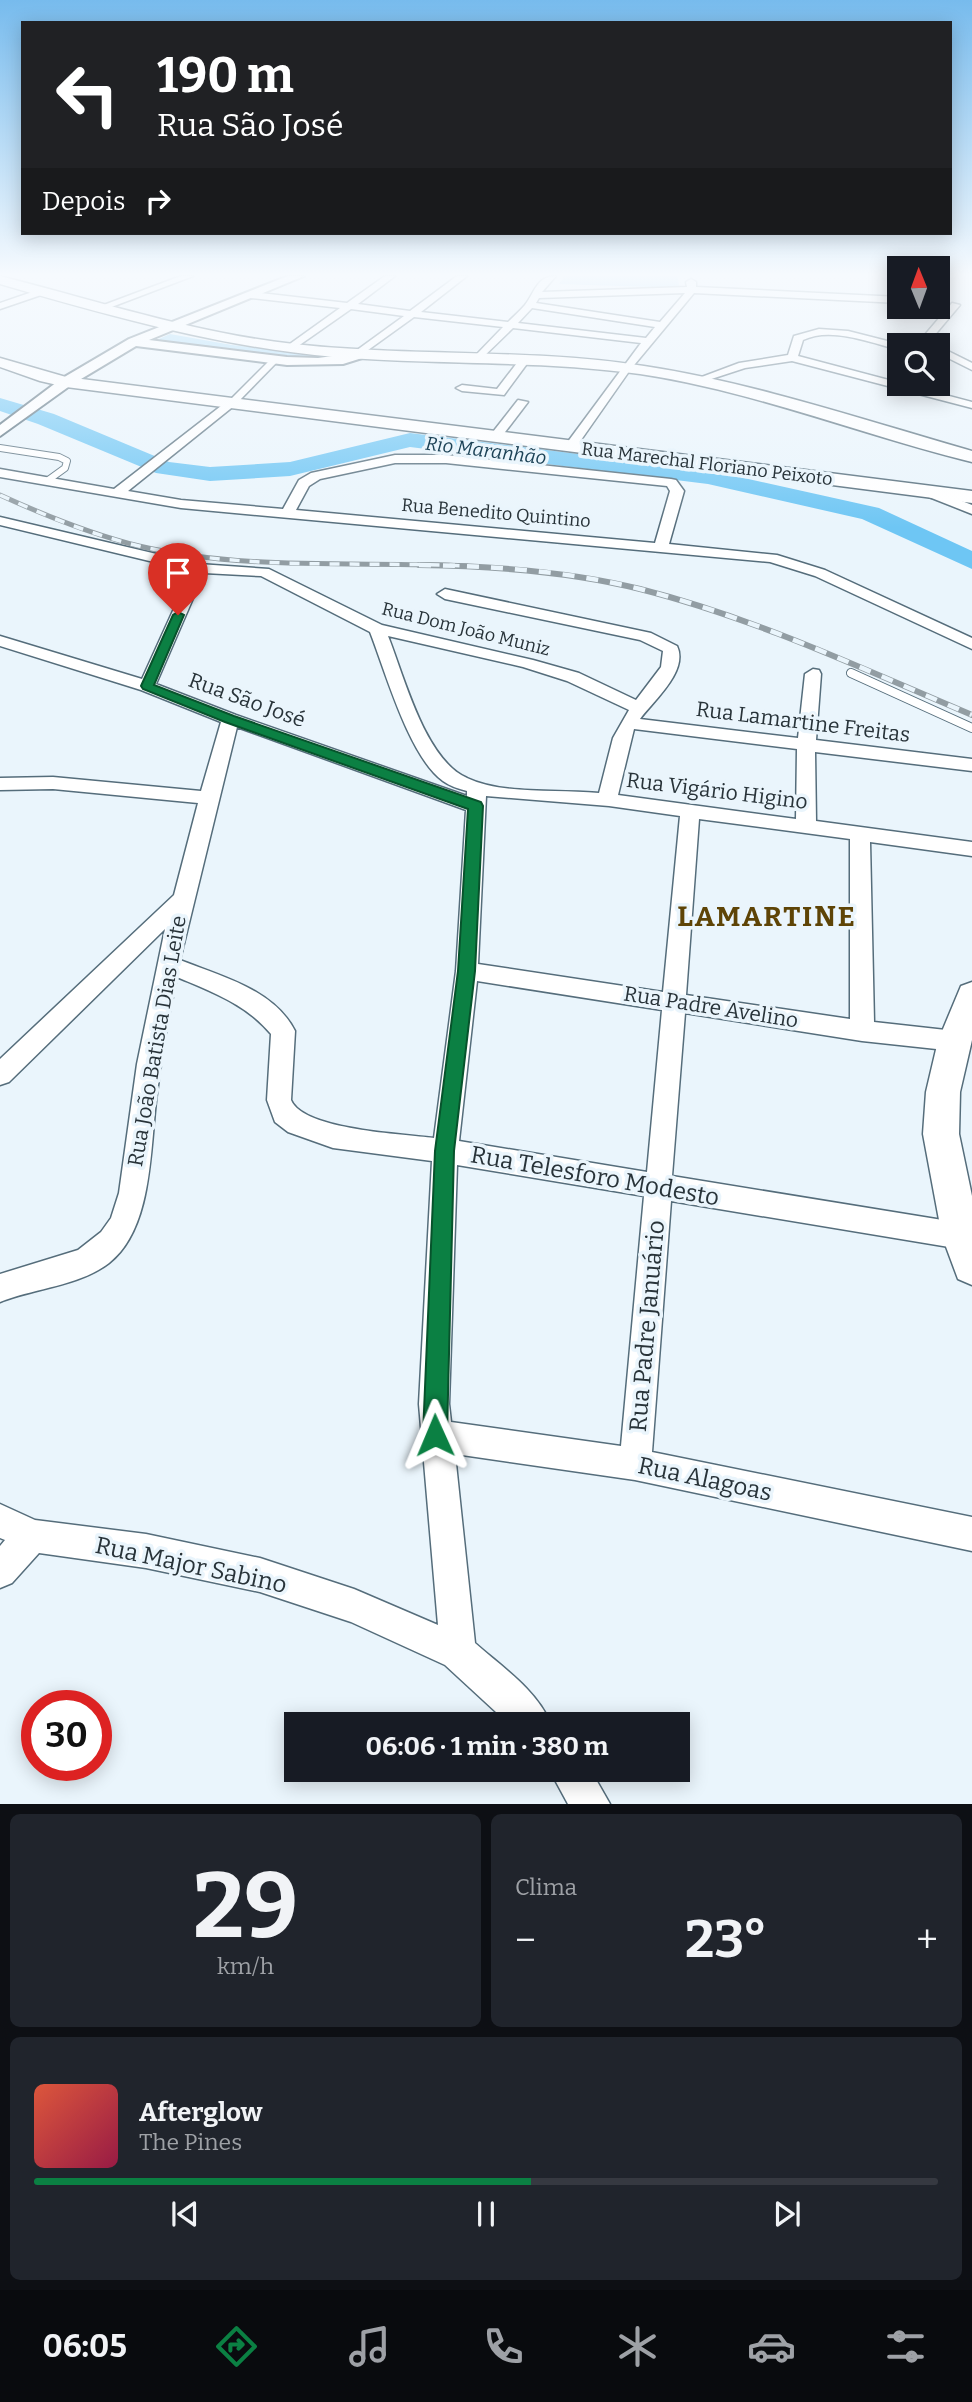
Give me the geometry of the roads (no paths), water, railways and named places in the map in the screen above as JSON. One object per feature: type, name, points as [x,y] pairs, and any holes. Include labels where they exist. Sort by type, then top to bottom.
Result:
[{"type":"main road","points":[[512,360],[626,368],[696,381],[856,421],[972,457]]},
{"type":"main road","name":"Rua Marechal Floriano Peixoto","points":[[0,362],[45,378],[66,382],[234,401],[570,447],[675,471],[972,497]]},
{"type":"main road","points":[[967,1250],[941,1134],[943,1092],[955,1041],[972,995]]},
{"type":"street","points":[[4,429],[66,382],[103,360]]},
{"type":"street","points":[[118,492],[234,401],[275,360]]},
{"type":"street","points":[[316,360],[346,360]]},
{"type":"street","points":[[570,447],[632,360]]},
{"type":"street","points":[[696,381],[743,365],[777,360]]},
{"type":"street","points":[[801,360],[970,402]]},
{"type":"street","points":[[500,393],[524,361]]},
{"type":"street","points":[[462,388],[536,395]]},
{"type":"street","points":[[495,437],[522,402]]},
{"type":"street","points":[[287,515],[297,492],[304,483],[316,476],[395,459],[446,459],[649,480],[675,471],[677,491],[661,547]]},
{"type":"street","name":"Rua Benedito Quintino","points":[[0,473],[181,504],[772,558],[800,566],[972,645]]},
{"type":"street","points":[[929,492],[972,510]]},
{"type":"street","name":"Rua Dom João Muniz","points":[[0,521],[41,528],[75,540],[199,568],[251,570],[271,575],[377,629],[527,663],[573,677],[633,716]]},
{"type":"street","points":[[147,686],[199,568]]},
{"type":"street","points":[[445,594],[645,636],[666,645],[673,655],[667,672],[633,716],[607,800]]},
{"type":"street","points":[[377,629],[431,756],[447,776],[470,792],[467,971],[445,1151],[435,1435],[457,1652]]},
{"type":"street","name":"Rua São José","points":[[0,641],[147,686],[230,719],[470,792]]},
{"type":"street","points":[[806,825],[806,746],[813,674]]},
{"type":"street","name":"Rua Lamartine Freitas","points":[[633,716],[806,746],[972,765]]},
{"type":"street","name":"Rua João Batista Dias Leite","points":[[0,1288],[86,1260],[102,1252],[120,1227],[130,1205],[142,1104],[168,964],[182,900],[230,719]]},
{"type":"street","points":[[0,773],[31,774],[53,783]]},
{"type":"street","points":[[0,784],[53,783],[208,798]]},
{"type":"street","name":"Rua Vigário Higino","points":[[470,792],[607,800],[972,849]]},
{"type":"street","name":"Rua Padre Januário","points":[[635,1464],[690,812]]},
{"type":"street","points":[[860,835],[862,1031]]},
{"type":"street","points":[[0,1075],[182,900]]},
{"type":"street","name":"Rua Telesforo Modesto","points":[[168,964],[256,1004],[264,1009],[283,1031],[279,1100],[284,1114],[297,1124],[333,1136],[445,1151],[658,1187],[967,1250]]},
{"type":"street","name":"Rua Padre Avelino","points":[[467,971],[862,1031],[955,1041]]},
{"type":"street","name":"Rua Alagoas","points":[[435,1435],[635,1464],[972,1534]]},
{"type":"street","name":"Rua Major Sabino","points":[[0,1520],[32,1536],[146,1550],[260,1575],[355,1606],[457,1652],[512,1699],[523,1712]]},
{"type":"street","points":[[0,1571],[32,1536]]},
{"type":"street","points":[[577,1782],[591,1804]]},
{"type":"lane","points":[[0,448],[59,457],[67,461],[65,468],[47,481]]},
{"type":"lane","points":[[851,673],[972,728]]},
{"type":"waterway","name":"Rio Maranhão","points":[[0,404],[46,419],[164,468],[210,474],[290,469],[410,440],[708,477],[870,513],[972,561]]},
{"type":"railway","points":[[0,495],[103,536],[179,554],[303,564],[467,566]]},
{"type":"railway","points":[[419,565],[530,571],[586,578],[640,589],[767,629],[972,715]]},
{"type":"district","name":"LAMARTINE","points":[[767,916]]}]
